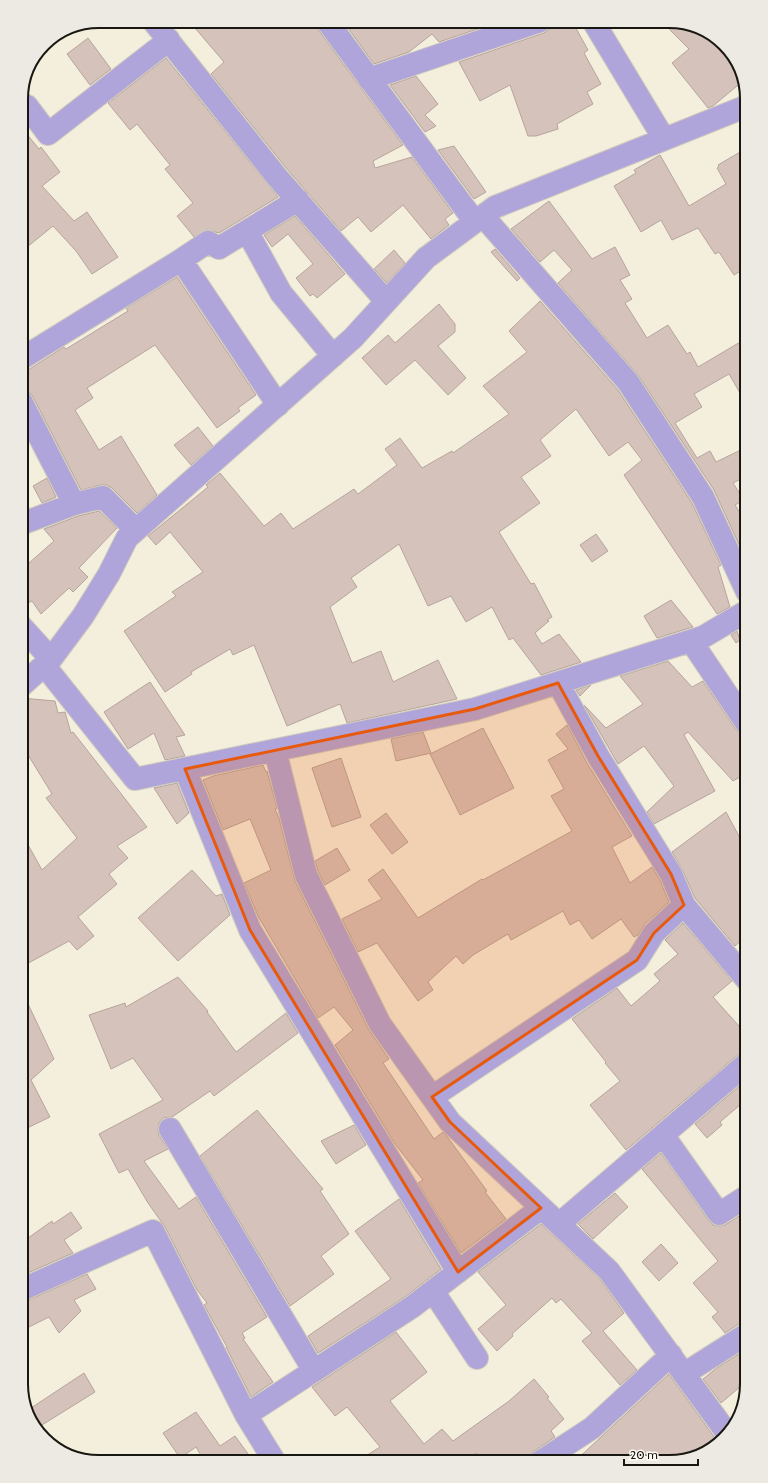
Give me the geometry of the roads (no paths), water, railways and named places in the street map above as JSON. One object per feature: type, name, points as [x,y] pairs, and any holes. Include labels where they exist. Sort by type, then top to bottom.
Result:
[{"type":"street","points":[[160,28],[278,177],[386,301]]},
{"type":"street","points":[[332,28],[369,78],[479,219],[628,382],[703,496],[740,577]]},
{"type":"street","points":[[369,78],[519,28]]},
{"type":"street","points":[[597,28],[664,139]]},
{"type":"street","points":[[28,107],[48,134],[169,40]]},
{"type":"street","points":[[28,680],[48,662],[83,616],[109,574],[127,538],[353,338],[426,258],[495,208],[740,109]]},
{"type":"street","points":[[28,355],[208,242],[219,248],[298,200]]},
{"type":"street","points":[[247,231],[281,293],[333,356]]},
{"type":"street","points":[[181,260],[278,405]]},
{"type":"street","points":[[28,415],[74,504]]},
{"type":"street","points":[[28,521],[74,504],[103,497],[136,530]]},
{"type":"street","points":[[28,635],[135,779],[475,709],[703,637],[740,615]]},
{"type":"street","points":[[691,641],[740,714]]},
{"type":"street","points":[[558,683],[598,756],[671,874],[684,905],[740,972]]},
{"type":"street","points":[[274,750],[306,875],[380,1024],[450,1122],[609,1271],[724,1429]]},
{"type":"street","points":[[185,769],[250,930],[458,1272]]},
{"type":"street","points":[[432,1097],[637,960],[654,933],[684,905]]},
{"type":"street","points":[[559,1224],[740,1069]]},
{"type":"street","points":[[170,1129],[314,1371]]},
{"type":"street","points":[[663,1135],[719,1214],[740,1200]]},
{"type":"street","points":[[246,1415],[412,1307],[541,1208]]},
{"type":"street","points":[[28,1287],[153,1231],[246,1415],[271,1455]]},
{"type":"street","points":[[432,1291],[477,1358]]},
{"type":"street","points":[[684,1374],[740,1338]]},
{"type":"street","points":[[551,1455],[592,1428],[670,1355]]}]
